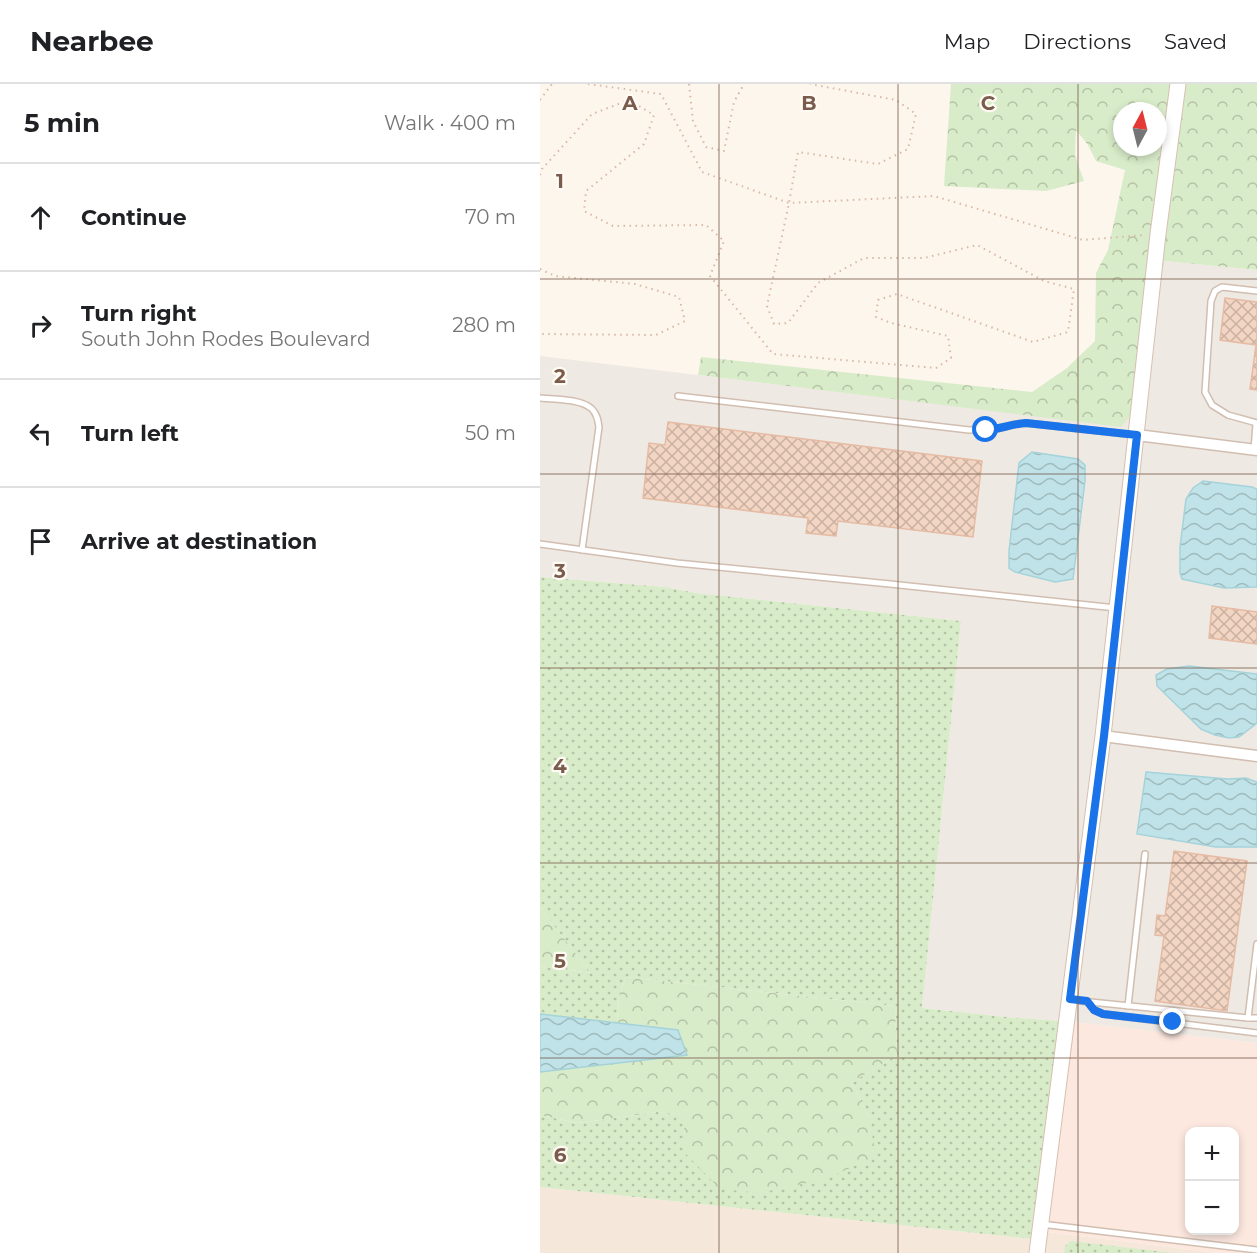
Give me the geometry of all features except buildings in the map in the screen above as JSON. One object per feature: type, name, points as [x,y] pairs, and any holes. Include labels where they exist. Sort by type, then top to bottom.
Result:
[{"type":"main road","points":[[1037,1253],[1104,736],[1158,234],[1178,84]]},
{"type":"street","points":[[1137,435],[1255,450]]},
{"type":"street","points":[[1104,736],[1257,756]]},
{"type":"lane","points":[[1255,450],[1257,424],[1228,415],[1212,405],[1205,392],[1211,301],[1215,291],[1222,287],[1257,291]]},
{"type":"lane","points":[[678,396],[969,430],[996,429],[1026,423],[1137,435]]},
{"type":"lane","points":[[540,398],[584,404],[591,408],[597,416],[599,427],[582,550]]},
{"type":"lane","points":[[540,544],[677,564],[912,586],[1118,609]]},
{"type":"lane","points":[[1128,1006],[1145,854]]},
{"type":"lane","points":[[1248,1018],[1257,944]]},
{"type":"lane","points":[[1070,999],[1257,1018]]},
{"type":"lane","points":[[1087,1001],[1094,1010],[1103,1014],[1257,1033]]},
{"type":"lane","points":[[1041,1224],[1257,1250]]},
{"type":"path","points":[[540,100],[552,84]]},
{"type":"path","points":[[588,84],[661,94],[702,171],[789,203],[934,196],[1083,240],[1158,234]]},
{"type":"path","points":[[689,84],[693,121],[706,147],[724,151],[734,102],[744,84]]},
{"type":"path","points":[[540,175],[542,169],[592,114],[629,100],[654,115],[644,144],[586,191],[584,211],[613,226],[706,225],[724,241],[710,276],[773,354],[936,369],[951,358],[948,336],[891,323],[876,317],[878,300],[897,294],[1033,342],[1068,332],[1074,290],[1044,281],[977,245],[924,258],[864,258],[818,283],[788,323],[774,324],[767,306],[798,152],[879,164],[908,149],[916,114],[896,100],[810,84]]},
{"type":"path","points":[[540,269],[555,276],[635,284],[679,297],[685,321],[656,335],[540,334]]},
{"type":"shaded area","points":[[1164,261],[1257,270],[1257,489],[1251,487],[1180,547],[1180,573],[1182,579],[1224,588],[1257,587],[1257,674],[1189,666],[1156,675],[1158,686],[1201,729],[1252,727],[1257,723],[1257,782],[1246,778],[1228,779],[1138,833],[1216,847],[1257,847],[1257,1043],[1074,1022]]},
{"type":"shaded area","points":[[540,356],[1121,426],[1132,414],[1097,735],[1060,1021],[922,1008],[961,621],[696,593],[665,587],[540,577]],"holes":[[[1019,463],[1085,481],[1073,578],[1009,568]]]},
{"type":"shaded area","points":[[1074,1022],[1257,1043],[1257,1253],[1217,1253],[1047,1232]]},
{"type":"shaded area","points":[[540,1187],[1032,1239],[1030,1253],[540,1253]]},
{"type":"shaded area","points":[[1047,1232],[1217,1253],[1044,1253]]},
{"type":"green space","points":[[951,84],[1171,84],[1167,118],[1167,102],[1113,102],[1113,156],[1162,156],[1132,414],[1121,427],[698,375],[701,357],[1032,392],[1067,368],[1095,341],[1096,273],[1108,250],[1125,170],[1096,161],[1088,145],[1076,130],[1075,156],[1084,181],[1046,191],[944,186]]},
{"type":"green space","points":[[1186,84],[1257,84],[1257,270],[1164,261],[1162,266]]},
{"type":"green space","points":[[540,577],[665,587],[696,593],[961,621],[922,1008],[1060,1021],[1032,1239],[540,1187],[540,1115],[578,1123],[657,1112],[686,1115],[869,1118],[852,1082],[897,1055],[895,1006],[626,977],[619,996],[617,1023],[540,1014],[540,966],[591,973],[540,908]]},
{"type":"green space","points":[[540,908],[591,973],[540,966]]},
{"type":"green space","points":[[626,977],[895,1006],[897,1055],[852,1082],[869,1118],[876,1156],[826,1179],[760,1193],[720,1189],[683,1151],[685,1115],[657,1112],[578,1123],[540,1115],[540,1072],[686,1055],[678,1030],[617,1023],[619,996]]},
{"type":"green space","points":[[1071,1241],[1173,1253],[1064,1253],[1065,1246]]},
{"type":"water","points":[[1032,452],[1078,459],[1085,465],[1073,579],[1055,582],[1015,572],[1009,568],[1019,463]]},
{"type":"water","points":[[1203,481],[1257,489],[1257,587],[1224,588],[1182,579],[1180,547],[1186,499],[1193,488]]},
{"type":"water","points":[[1189,666],[1257,674],[1257,723],[1239,737],[1229,738],[1201,729],[1157,686],[1156,675],[1167,669]]},
{"type":"water","points":[[1146,772],[1228,779],[1246,778],[1257,782],[1257,847],[1216,847],[1137,834]]},
{"type":"water","points":[[540,1014],[678,1030],[687,1055],[540,1072]]},
{"type":"route","points":[[986,430],[1026,423],[1137,435],[1104,736],[1070,999],[1087,1001],[1094,1010],[1103,1014],[1173,1022]]}]
